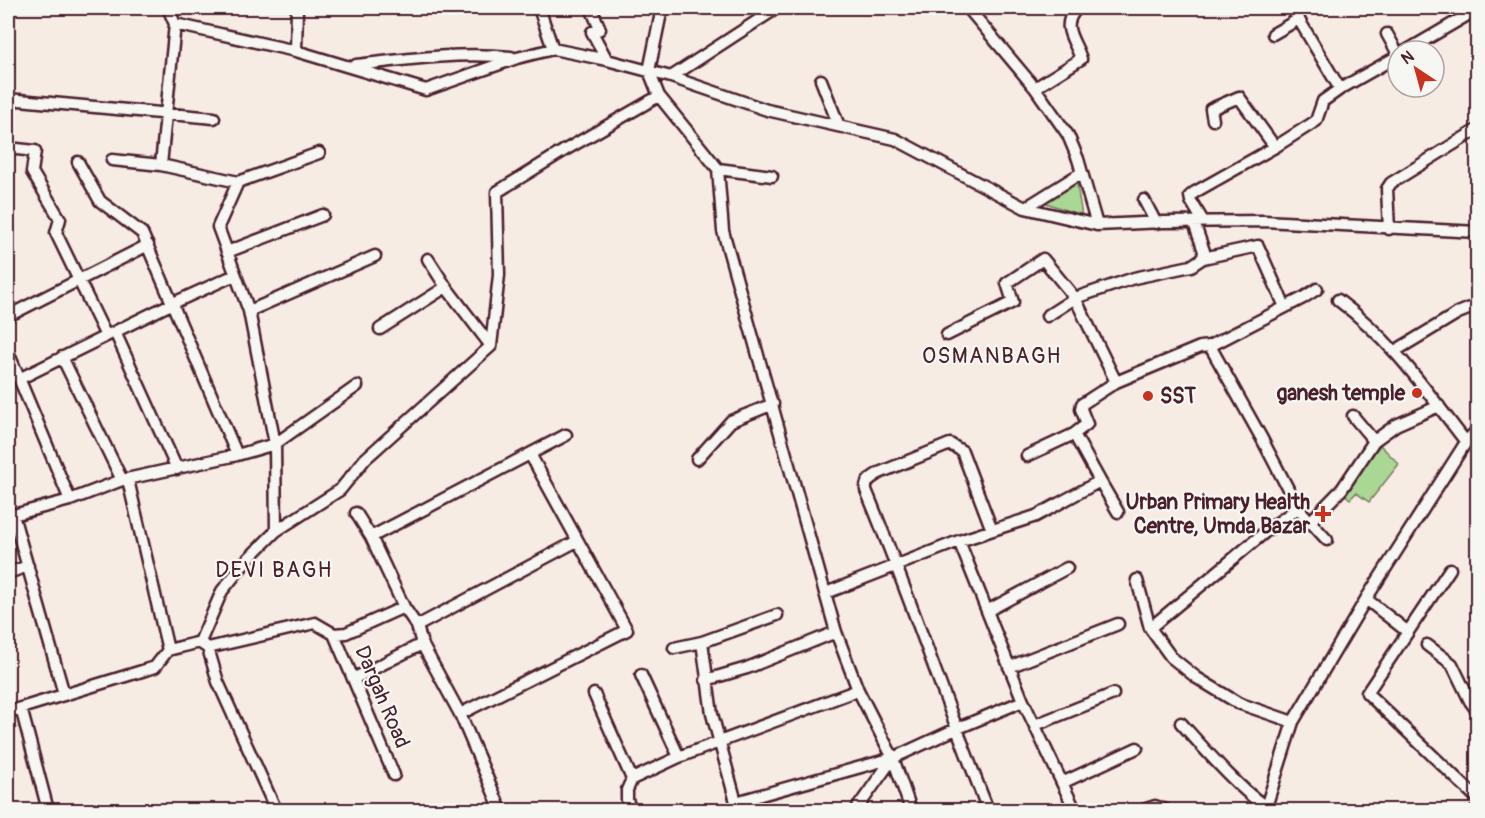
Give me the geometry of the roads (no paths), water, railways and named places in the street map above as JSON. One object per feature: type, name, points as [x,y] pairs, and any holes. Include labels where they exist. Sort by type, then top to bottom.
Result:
[{"type":"street","points":[[8,8],[8,17]]},
{"type":"street","points":[[161,165],[175,24],[168,8]]},
{"type":"street","points":[[296,51],[297,8]]},
{"type":"street","points":[[539,8],[554,49]]},
{"type":"street","points":[[591,8],[600,29],[592,32],[607,60]]},
{"type":"street","points":[[662,8],[648,71],[659,96],[718,169],[723,231],[836,633],[858,690],[893,758],[911,810]]},
{"type":"street","points":[[670,77],[777,8]]},
{"type":"street","points":[[968,8],[1035,88],[1068,135],[1078,159],[1097,225]]},
{"type":"street","points":[[1035,88],[1081,59],[1068,27],[1069,20],[1077,8]]},
{"type":"street","points":[[1292,8],[1340,89]]},
{"type":"street","points":[[1427,39],[1478,9]]},
{"type":"street","points":[[1273,34],[1299,19]]},
{"type":"street","points":[[175,24],[296,51],[426,90],[517,58],[554,49],[607,60],[670,77],[767,110],[895,139],[1025,208],[1097,225],[1264,221],[1478,232]]},
{"type":"street","points":[[1387,34],[1390,39]]},
{"type":"street","points":[[350,66],[433,56],[478,54],[517,58]]},
{"type":"street","points":[[1203,258],[1199,222],[1190,196],[1316,121],[1323,101],[1386,62]]},
{"type":"street","points":[[820,80],[839,126]]},
{"type":"street","points":[[276,810],[218,682],[204,645],[222,591],[247,560],[276,531],[340,490],[365,459],[491,346],[499,275],[497,192],[659,96]]},
{"type":"street","points":[[1213,120],[1212,109],[1239,97],[1275,147]]},
{"type":"street","points":[[8,99],[214,118]]},
{"type":"street","points":[[1389,229],[1388,189],[1391,183],[1478,129]]},
{"type":"street","points":[[8,148],[35,151],[32,172],[60,219],[56,233],[78,279],[110,334],[177,469]]},
{"type":"street","points":[[112,160],[161,165],[238,182],[318,153]]},
{"type":"street","points":[[78,162],[100,201],[142,233],[237,455]]},
{"type":"street","points":[[718,169],[772,176]]},
{"type":"street","points":[[1025,208],[1081,173]]},
{"type":"street","points":[[238,182],[218,227],[249,311],[275,444],[276,531]]},
{"type":"street","points":[[1144,200],[1156,223]]},
{"type":"street","points":[[227,252],[323,215]]},
{"type":"street","points":[[8,316],[148,245]]},
{"type":"street","points":[[1047,316],[1075,298],[1134,278],[1191,266],[1203,258],[1258,246],[1286,307]]},
{"type":"street","points":[[249,311],[375,256]]},
{"type":"street","points":[[947,335],[1013,302],[1007,283],[1043,259],[1075,298],[1116,382]]},
{"type":"street","points":[[428,260],[491,346]]},
{"type":"street","points":[[19,379],[171,304],[236,275]]},
{"type":"street","points":[[380,329],[446,287]]},
{"type":"street","points":[[1027,456],[1074,434],[1087,424],[1081,409],[1082,404],[1116,382],[1200,347],[1210,346],[1317,289]]},
{"type":"street","points":[[1181,723],[1268,809],[1293,722],[1366,599],[1473,435],[1439,406],[1395,351],[1362,318],[1338,300]]},
{"type":"street","points":[[1395,351],[1458,313],[1478,305]]},
{"type":"street","points":[[1210,346],[1298,508],[1309,523],[1327,540]]},
{"type":"street","points":[[8,352],[70,500]]},
{"type":"street","points":[[8,712],[155,667],[168,650],[125,480],[62,357]]},
{"type":"street","points":[[64,694],[28,566],[10,514],[70,500],[125,480],[237,455],[275,444],[357,386]]},
{"type":"street","points":[[698,459],[731,421],[773,404]]},
{"type":"street","points":[[1309,523],[1342,489],[1374,441],[1396,425],[1439,406]]},
{"type":"street","points":[[1353,416],[1374,441]]},
{"type":"street","points":[[1074,434],[1118,512]]},
{"type":"street","points":[[371,537],[566,435]]},
{"type":"street","points":[[988,810],[866,485],[869,479],[879,473],[950,444],[962,451],[992,530]]},
{"type":"street","points":[[460,714],[627,630],[530,454]]},
{"type":"street","points":[[826,593],[959,541],[1036,516],[1100,481]]},
{"type":"street","points":[[1150,628],[1270,528],[1298,508]]},
{"type":"street","points":[[356,513],[371,537],[404,607],[417,626],[422,644],[460,714],[501,810]]},
{"type":"street","points":[[417,626],[577,541]]},
{"type":"street","points":[[959,541],[1023,701],[1075,810]]},
{"type":"street","points":[[8,573],[28,566]]},
{"type":"street","points":[[987,611],[1067,568]]},
{"type":"street","points":[[1450,569],[1367,693],[1478,799]]},
{"type":"street","points":[[1137,580],[1150,628],[1171,657],[1197,678],[1238,703],[1293,722]]},
{"type":"street","points":[[1366,599],[1408,632]]},
{"type":"street","name":"Dargah Road","points":[[168,650],[315,624],[334,634],[346,633],[404,607]]},
{"type":"street","points":[[674,648],[702,642],[777,615]]},
{"type":"street","points":[[1010,667],[1118,624]]},
{"type":"street","points":[[706,680],[747,668],[836,633]]},
{"type":"street","name":"Dargah Road","points":[[334,634],[394,775]]},
{"type":"street","points":[[702,642],[706,680],[718,743],[736,802],[893,758],[1023,701]]},
{"type":"street","points":[[353,679],[422,644]]},
{"type":"street","points":[[1427,645],[1452,664],[1474,697],[1478,712]]},
{"type":"street","points":[[641,675],[679,757]]},
{"type":"street","points":[[631,810],[627,800],[627,790],[632,779],[679,757],[858,690]]},
{"type":"street","points":[[594,694],[632,779]]},
{"type":"street","points":[[1035,725],[1113,694]]},
{"type":"street","points":[[21,708],[48,810]]},
{"type":"street","points":[[1062,783],[1137,748]]},
{"type":"street","points":[[856,810],[893,758]]},
{"type":"street","points":[[1143,810],[1155,806],[1166,810]]},
{"type":"place","name":"ganesh temple","points":[[1417,393]]},
{"type":"place","name":"SST","points":[[1148,396]]},
{"type":"place","name":"Urban Primary Health Centre, Umda Bazar","points":[[1323,514]]},
{"type":"district","name":"OSMANBAGH","points":[[992,356]]},
{"type":"district","name":"DEVI BAGH","points":[[274,570]]}]
